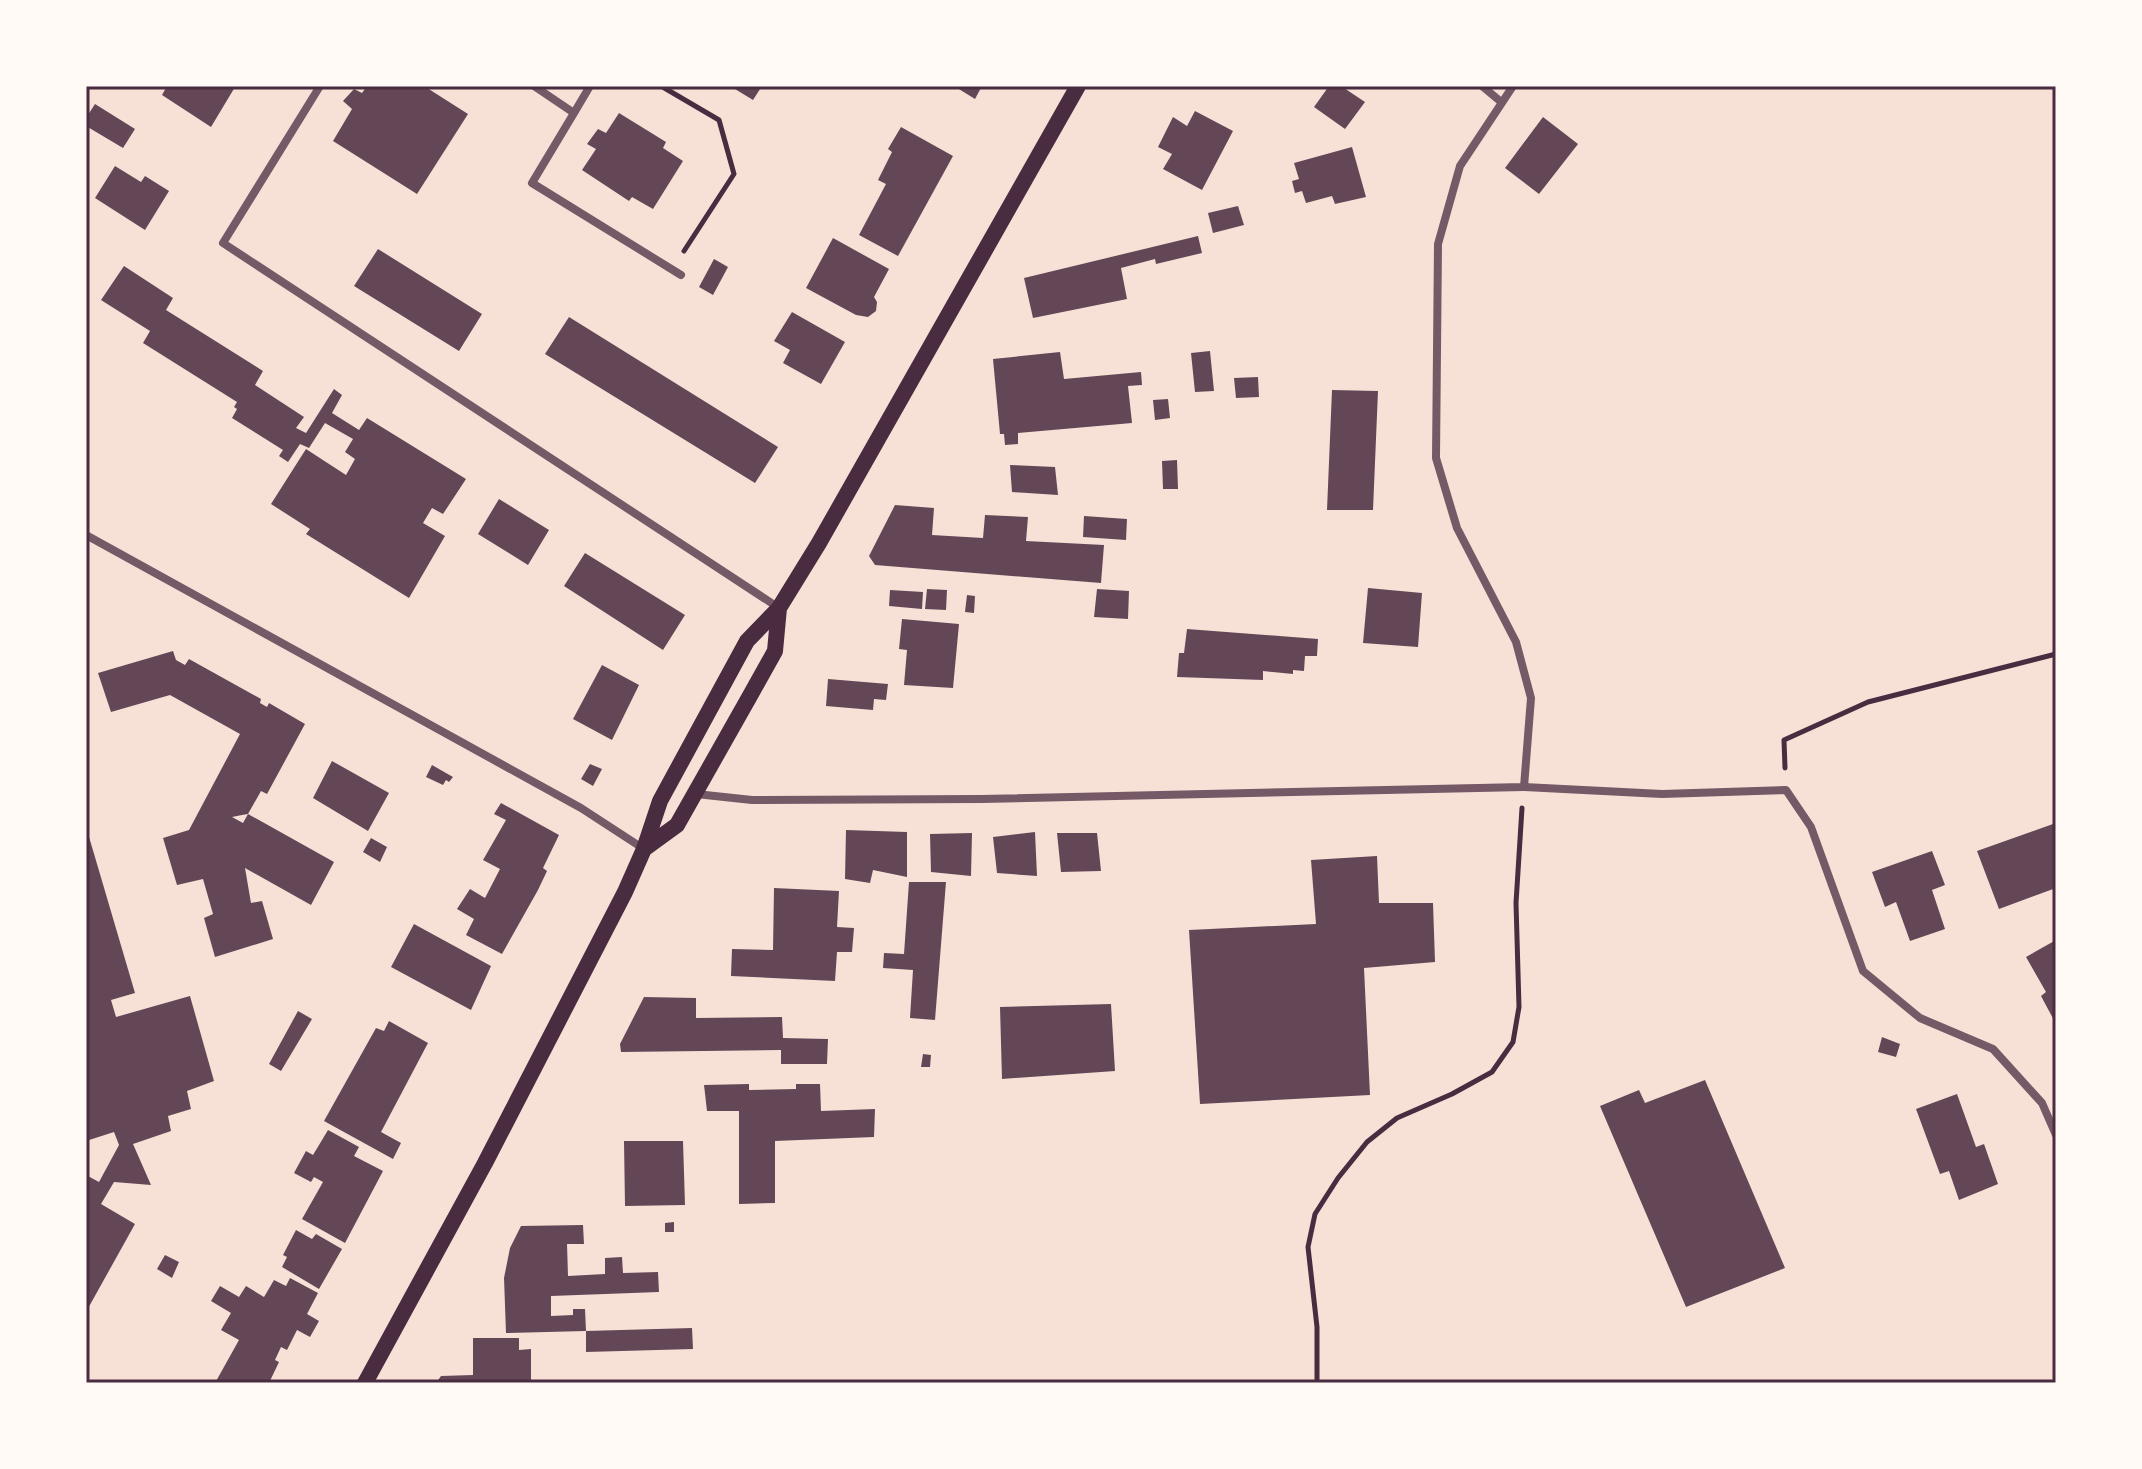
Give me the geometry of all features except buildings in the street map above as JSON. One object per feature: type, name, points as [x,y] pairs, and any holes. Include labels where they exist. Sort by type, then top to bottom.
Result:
[{"type":"main road","points":[[365,1383],[588,965],[644,849],[660,801],[747,641],[779,608],[819,543],[1078,86]]},
{"type":"main road","points":[[644,849],[677,825],[695,794],[775,651],[779,608]]},
{"type":"street","points":[[320,86],[223,243],[779,608]]},
{"type":"street","points":[[534,86],[574,113]]},
{"type":"street","points":[[590,86],[532,183],[681,275]]},
{"type":"street","points":[[1482,86],[1500,101]]},
{"type":"street","points":[[1513,86],[1500,101],[1460,166],[1438,244],[1436,458],[1457,528],[1516,642],[1520,656],[1531,698],[1524,787]]},
{"type":"street","points":[[86,535],[581,808],[644,849]]},
{"type":"street","points":[[695,794],[752,800],[981,799],[1524,787],[1662,794],[1786,790],[1811,827],[1863,971],[1920,1018],[1993,1049],[2042,1103],[2056,1135]]},
{"type":"path","points":[[661,86],[719,120],[734,174],[672,269]]},
{"type":"path","points":[[1786,790],[1784,740],[1868,702],[2056,654]]},
{"type":"path","points":[[1317,1383],[1317,1327],[1308,1247],[1315,1214],[1338,1178],[1367,1142],[1397,1118],[1492,1072],[1513,1042],[1519,1007],[1516,903],[1524,787]]}]
